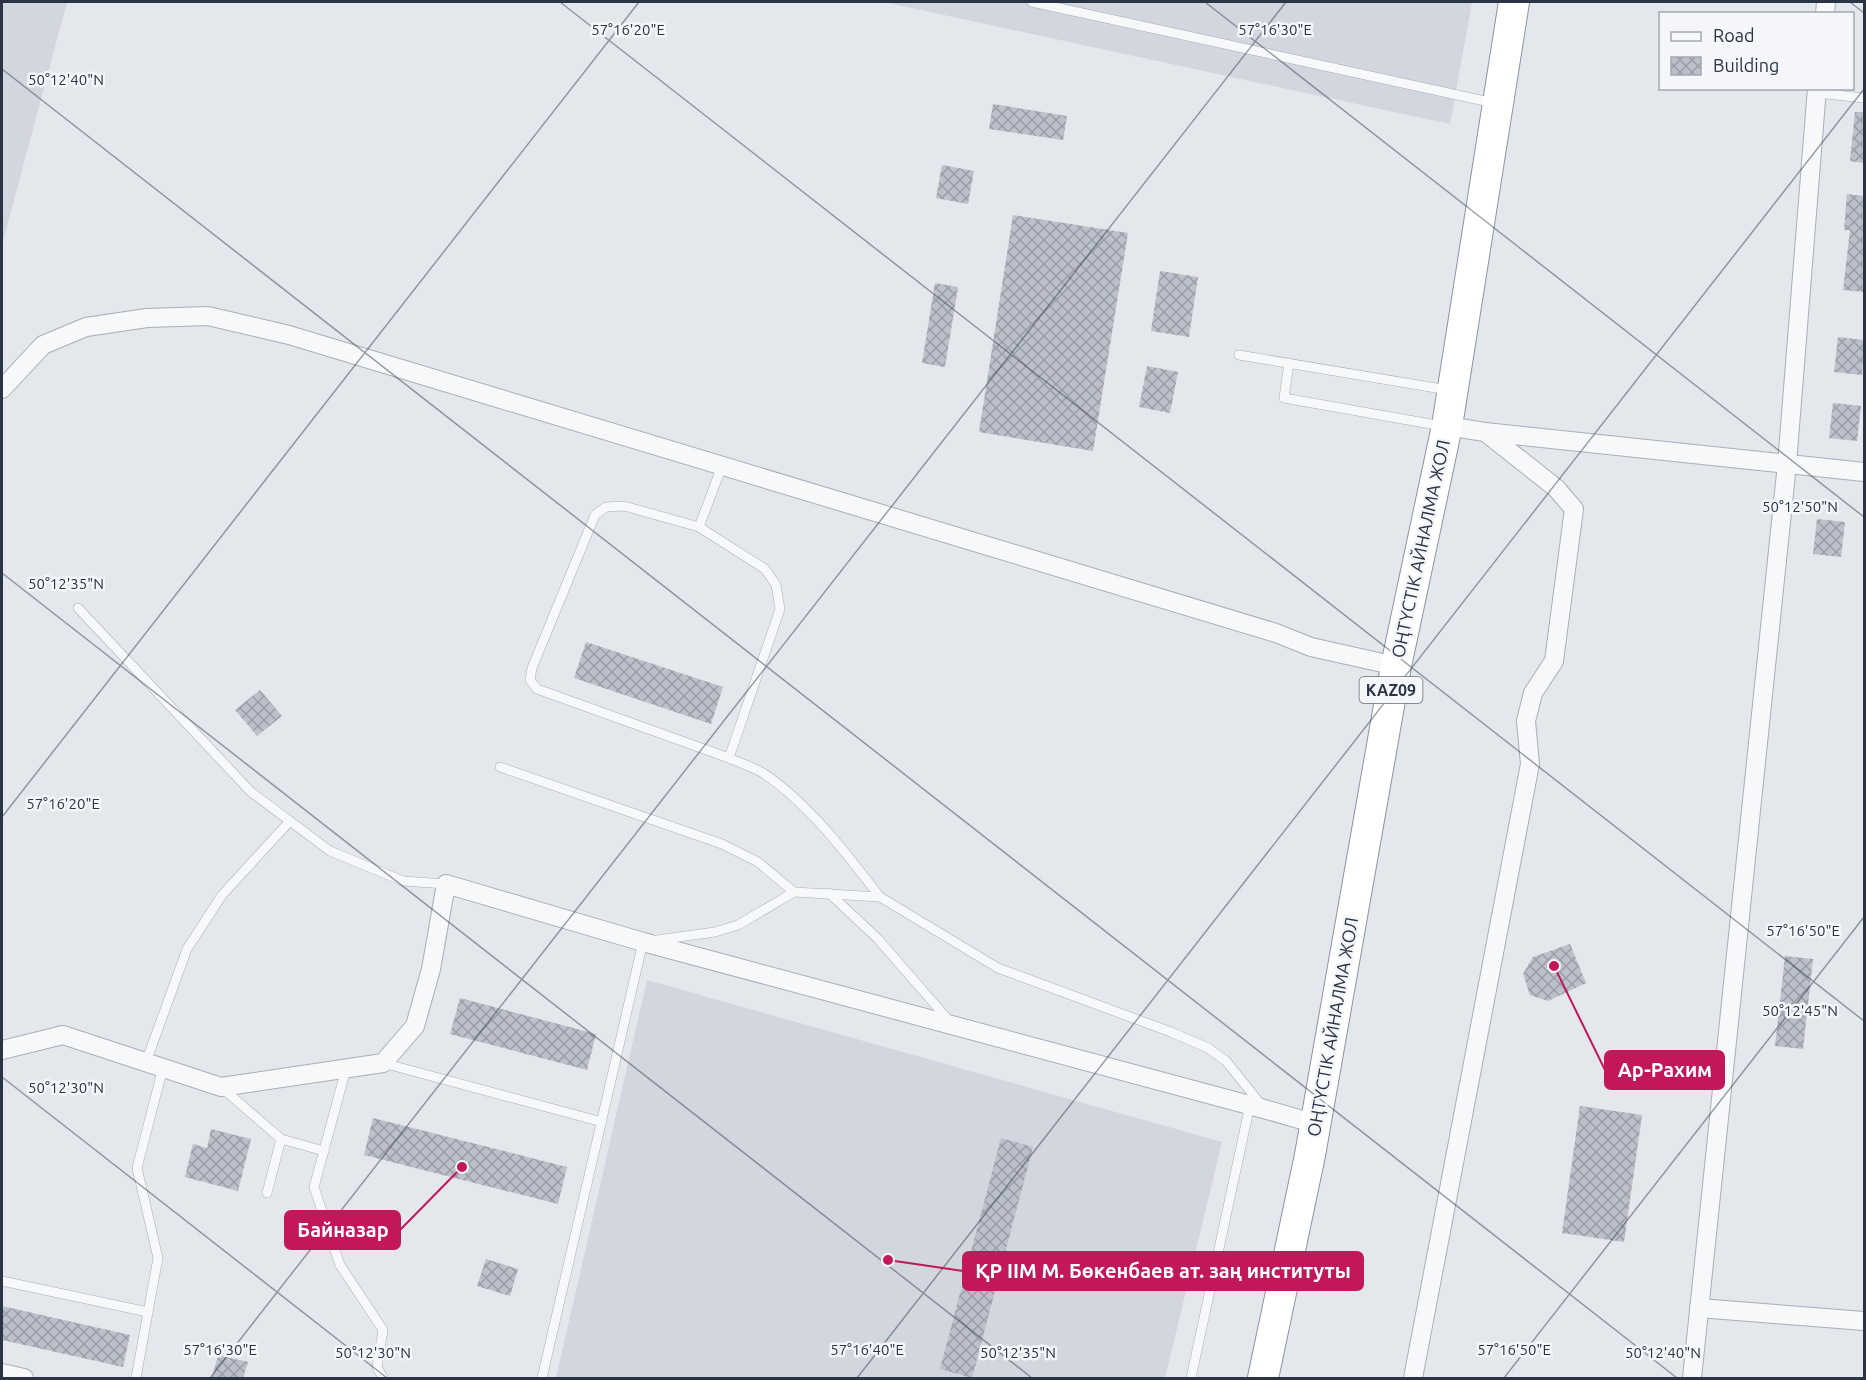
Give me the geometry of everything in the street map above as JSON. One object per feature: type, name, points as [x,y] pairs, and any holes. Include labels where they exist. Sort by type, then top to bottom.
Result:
[{"type":"highway","name":"ОҢТҮСТІК АЙНАЛМА ЖОЛ","points":[[1263,1378],[1316,1124],[1396,666],[1447,426],[1515,2]]},
{"type":"street","points":[[1692,1378],[1788,464],[1817,91]]},
{"type":"street","points":[[2,389],[43,345],[86,327],[147,318],[208,316],[289,335],[1265,630],[1311,647],[1396,666]]},
{"type":"street","points":[[1447,426],[1864,472]]},
{"type":"street","points":[[1413,1378],[1530,764],[1526,721],[1533,693],[1554,661],[1574,509],[1556,488],[1485,432]]},
{"type":"street","points":[[2,1050],[63,1035],[220,1087],[383,1063],[415,1026],[431,969],[446,884],[644,942],[1316,1124]]},
{"type":"street","points":[[1700,1308],[1864,1322]]},
{"type":"street","points":[[2,1373],[24,1378]]},
{"type":"lane","points":[[1032,2],[1499,104]]},
{"type":"lane","points":[[1817,91],[1864,98]]},
{"type":"lane","points":[[1239,355],[1453,391]]},
{"type":"lane","points":[[1289,363],[1284,398],[1447,426]]},
{"type":"lane","points":[[699,527],[722,466]]},
{"type":"lane","points":[[729,758],[780,609],[776,585],[765,569],[699,527],[624,506],[606,507],[595,515],[532,668],[530,680],[537,689],[762,772],[821,825],[880,897],[998,968],[1208,1048],[1226,1061],[1257,1107],[1191,1378]]},
{"type":"lane","points":[[78,608],[251,792],[330,851],[403,881],[446,884]]},
{"type":"lane","points":[[500,766],[722,844],[758,862],[794,892]]},
{"type":"lane","points":[[136,1378],[158,1258],[137,1168],[154,1065],[187,949],[222,895],[290,821]]},
{"type":"lane","points":[[542,1378],[644,942],[715,932],[738,925],[794,892],[880,897]]},
{"type":"lane","points":[[829,893],[878,939],[953,1025]]},
{"type":"lane","points":[[383,1063],[602,1122]]},
{"type":"lane","points":[[345,1069],[314,1187],[340,1265],[383,1330],[377,1367],[383,1378]]},
{"type":"lane","points":[[220,1087],[280,1139],[324,1151]]},
{"type":"lane","points":[[267,1193],[280,1139]]},
{"type":"lane","points":[[2,1281],[148,1312]]},
{"type":"shaded area","points":[[2,2],[67,2],[2,245]]},
{"type":"shaded area","points":[[884,2],[1472,2],[1450,124]]},
{"type":"shaded area","points":[[647,980],[1222,1142],[1165,1378],[556,1378]]},
{"type":"building","points":[[993,104],[1067,116],[1063,140],[989,129]]},
{"type":"building","points":[[1855,112],[1864,112],[1864,163],[1850,161]]},
{"type":"building","points":[[942,165],[974,171],[968,204],[936,198]]},
{"type":"building","points":[[1847,194],[1864,196],[1864,292],[1843,290],[1850,230],[1844,230]]},
{"type":"building","points":[[1013,215],[1128,233],[1093,451],[979,432]]},
{"type":"building","points":[[1160,271],[1198,277],[1189,337],[1151,331]]},
{"type":"building","points":[[935,283],[958,287],[945,367],[922,363]]},
{"type":"building","points":[[1838,337],[1864,340],[1862,375],[1834,372]]},
{"type":"building","points":[[1147,366],[1178,372],[1170,413],[1139,407]]},
{"type":"building","points":[[1833,403],[1861,406],[1857,441],[1829,438]]},
{"type":"building","points":[[1817,519],[1845,522],[1841,557],[1813,554]]},
{"type":"building","points":[[586,642],[723,687],[711,724],[574,678]]},
{"type":"building","points":[[260,690],[282,716],[257,736],[235,710]]},
{"type":"building","points":[[1570,944],[1586,983],[1548,1001],[1530,995],[1523,974],[1533,957]]},
{"type":"building","points":[[1785,956],[1813,959],[1803,1049],[1775,1046]]},
{"type":"building","points":[[460,998],[596,1034],[587,1070],[450,1034]]},
{"type":"building","points":[[1580,1106],[1642,1115],[1624,1242],[1562,1233]]},
{"type":"building","points":[[373,1118],[567,1167],[558,1204],[364,1155]]},
{"type":"building","points":[[211,1129],[251,1139],[238,1191],[185,1177],[193,1144],[207,1148]]},
{"type":"building","points":[[1001,1138],[1033,1147],[972,1378],[940,1369]]},
{"type":"building","points":[[486,1259],[518,1269],[510,1296],[477,1286]]},
{"type":"building","points":[[2,1306],[130,1335],[123,1367],[2,1340]]},
{"type":"building","points":[[218,1355],[248,1362],[243,1378],[212,1378]]},
{"type":"place","name":"Ар-Рахим","points":[[1554,966]]},
{"type":"place","name":"Байназар","points":[[462,1167]]},
{"type":"place","name":"ҚР ІІМ М. Бөкенбаев ат. заң институты","points":[[888,1260]]}]
